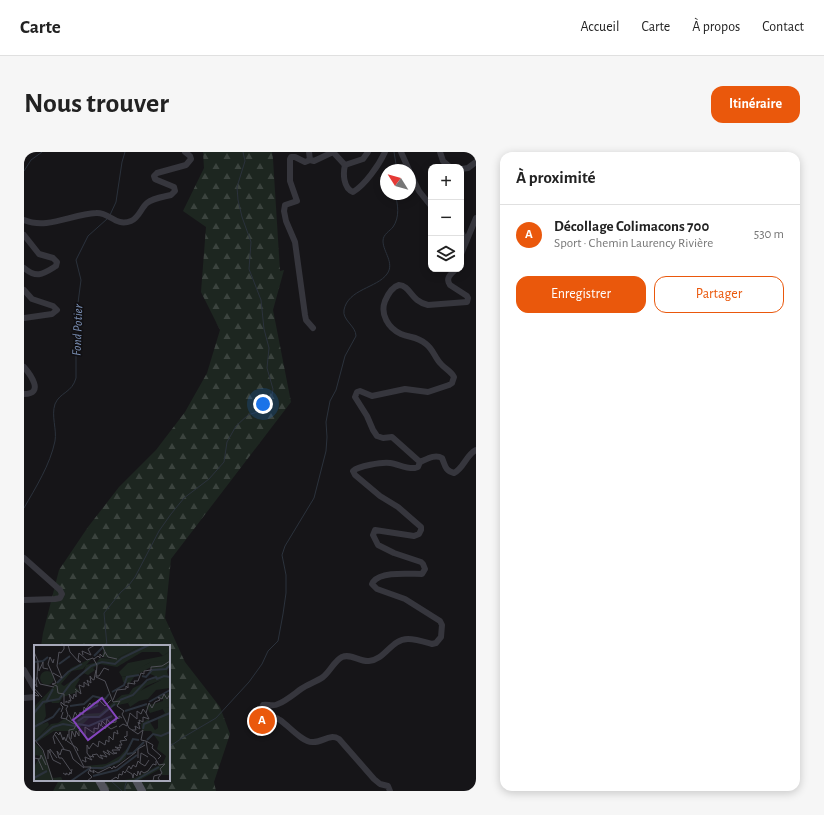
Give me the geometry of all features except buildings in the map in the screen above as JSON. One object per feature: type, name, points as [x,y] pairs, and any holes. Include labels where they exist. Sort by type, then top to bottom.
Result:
[{"type":"main road","points":[[100,781],[105,791]]},
{"type":"street","points":[[24,220],[31,224],[42,224],[79,215],[95,213],[123,222],[135,219],[148,202],[174,193],[174,187],[156,180],[154,176],[157,172],[186,165],[191,159],[185,152]]},
{"type":"street","points":[[309,152],[310,160]]},
{"type":"street","points":[[312,328],[306,320],[295,242],[289,229],[284,211],[285,205],[297,201],[290,181],[290,159],[291,157],[295,157],[305,162],[310,160],[317,161],[333,152],[345,165],[344,174],[346,185],[349,191],[353,192],[379,163],[385,152]]},
{"type":"street","points":[[345,165],[363,159],[368,152]]},
{"type":"street","points":[[401,152],[406,164]]},
{"type":"street","points":[[440,152],[443,161],[446,164]]},
{"type":"street","points":[[464,169],[468,168],[476,162]]},
{"type":"street","points":[[416,187],[428,203]]},
{"type":"street","points":[[464,246],[476,218]]},
{"type":"street","points":[[24,235],[39,254],[53,258],[57,262],[56,266],[43,274],[32,274],[24,268]]},
{"type":"street","points":[[463,236],[466,241]]},
{"type":"street","points":[[420,462],[392,437],[383,438],[377,436],[355,397],[357,392],[360,391],[372,396],[405,389],[428,392],[449,386],[452,383],[454,377],[441,364],[427,344],[415,337],[399,333],[387,323],[383,308],[389,293],[392,289],[399,285],[405,286],[417,301],[423,304],[467,302],[467,296],[450,285],[448,282],[449,276],[453,272]]},
{"type":"street","points":[[24,290],[32,299],[53,306],[56,310],[52,314],[24,318]]},
{"type":"street","points":[[24,367],[31,375],[34,382],[33,390],[30,393],[24,394]]},
{"type":"street","points":[[390,791],[388,786],[377,782],[370,775],[339,739],[330,736],[316,742],[308,741],[279,720],[264,714],[261,710],[263,705],[277,705],[301,689],[317,681],[328,673],[336,662],[342,657],[352,656],[360,660],[369,661],[380,657],[390,647],[404,640],[408,639],[432,644],[439,640],[442,632],[442,625],[438,619],[406,599],[377,589],[372,584],[372,582],[378,578],[403,573],[422,574],[425,569],[421,562],[394,553],[378,545],[373,535],[375,530],[414,536],[421,532],[421,527],[398,507],[380,496],[353,473],[358,467],[389,463],[411,468],[418,467],[420,462],[434,456],[440,456],[446,469],[454,474],[476,450]]},
{"type":"street","points":[[24,558],[60,590],[62,594],[60,598],[55,599],[24,600]]},
{"type":"street","points":[[24,670],[34,687]]},
{"type":"street","points":[[24,698],[34,696]]},
{"type":"green space","points":[[203,152],[272,152],[280,271],[284,270],[273,310],[291,402],[171,559],[165,618],[185,662],[220,707],[230,734],[214,782],[216,791],[53,791],[58,781],[170,781],[170,645],[41,645],[59,570],[88,527],[119,487],[156,450],[185,412],[207,373],[220,330],[201,292],[206,227],[183,211],[204,168]]},
{"type":"waterway","points":[[24,171],[31,160],[42,152]]},
{"type":"waterway","name":"Fond Potier","points":[[110,215],[116,202],[125,152]]},
{"type":"waterway","points":[[107,645],[104,613],[135,577],[159,531],[184,498],[209,479],[224,462],[227,442],[236,426],[248,415],[267,409],[271,403],[273,389],[267,368],[269,348],[264,329],[261,300],[249,269],[251,242],[242,217],[238,200],[237,187],[245,161],[243,152]]},
{"type":"waterway","points":[[394,152],[396,164]]},
{"type":"waterway","points":[[170,746],[216,718],[249,682],[262,664],[268,651],[278,641],[286,593],[286,575],[282,555],[285,546],[314,498],[326,451],[326,422],[330,401],[336,390],[345,356],[356,336],[354,329],[345,317],[344,310],[351,297],[377,283],[387,274],[389,270],[390,266],[383,241],[384,236],[393,227],[397,219],[398,206],[396,200]]},
{"type":"waterway","name":"Fond Potier","points":[[24,508],[42,476],[53,450],[55,441],[55,404],[57,400],[72,387],[76,378],[76,318],[81,280],[76,260],[88,236],[107,219]]},
{"type":"waterway","points":[[111,781],[122,791]]},
{"type":"waterway","points":[[125,791],[127,781]]},
{"type":"place","name":"Décollage Colimacons 700","points":[[262,721]]}]
